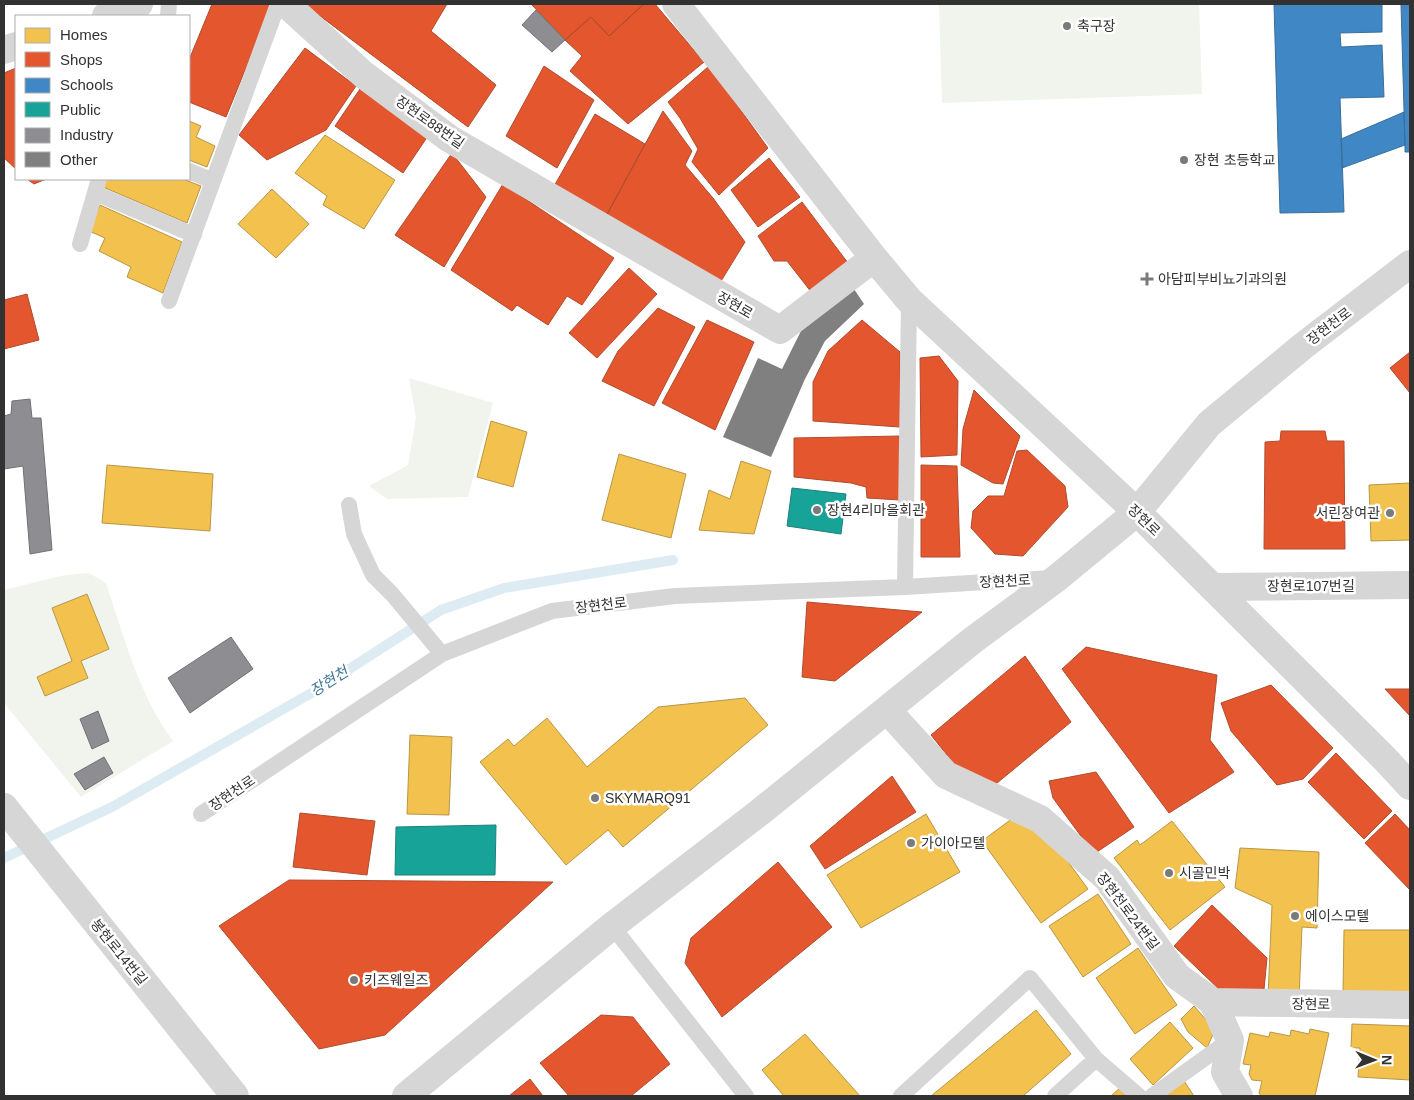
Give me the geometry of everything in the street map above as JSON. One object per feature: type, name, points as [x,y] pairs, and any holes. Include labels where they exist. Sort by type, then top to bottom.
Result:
[{"type":"street","points":[[109,15],[139,4]]},
{"type":"street","name":"장현로88번길","points":[[286,4],[364,75],[450,139],[589,220]]},
{"type":"street","name":"장현로","points":[[676,4],[874,258],[909,300],[1137,512],[1385,758],[1410,786]]},
{"type":"street","name":"장현로","points":[[589,220],[780,330],[874,258]]},
{"type":"street","name":"장현천로","points":[[406,1096],[612,926],[888,711],[973,640],[1057,578],[1137,512],[1209,424],[1303,346],[1410,264]]},
{"type":"street","name":"장현로107번길","points":[[1212,587],[1410,585]]},
{"type":"street","name":"장현천로24번길","points":[[888,711],[946,775],[1040,819],[1099,871],[1177,976],[1212,1002],[1230,1040]]},
{"type":"street","name":"봉현로14번길","points":[[4,807],[235,1096]]},
{"type":"street","name":"장현로","points":[[1212,1002],[1410,1005]]},
{"type":"street","points":[[1230,1040],[1224,1072],[1239,1096]]},
{"type":"lane","points":[[169,301],[278,4]]},
{"type":"lane","points":[[190,171],[214,181]]},
{"type":"lane","points":[[80,244],[97,186],[194,235]]},
{"type":"lane","points":[[905,587],[909,300]]},
{"type":"lane","points":[[349,505],[354,534],[373,575],[392,594],[442,654]]},
{"type":"lane","name":"장현천로","points":[[201,814],[442,654],[552,611],[675,596],[905,587],[1057,578]]},
{"type":"lane","points":[[612,926],[746,1096]]},
{"type":"lane","points":[[900,1096],[1030,978],[1096,1059],[1139,1096]]},
{"type":"lane","points":[[1152,1096],[1230,1040]]},
{"type":"lane","points":[[1055,1096],[1096,1059]]},
{"type":"shaded area","points":[[939,4],[1199,4],[1202,94],[942,103]]},
{"type":"shaded area","points":[[409,378],[493,403],[468,497],[387,499],[369,486],[408,465],[416,418]]},
{"type":"shaded area","points":[[89,573],[106,583],[126,645],[142,685],[161,723],[173,741],[81,797],[4,703],[4,590],[65,575]]},
{"type":"building: Homes","points":[[190,121],[201,126],[196,137],[215,146],[207,167],[190,160]]},
{"type":"building: Homes","points":[[325,135],[395,180],[364,229],[323,205],[327,196],[295,173]]},
{"type":"building: Homes","points":[[106,180],[186,180],[201,186],[187,223],[103,187]]},
{"type":"building: Homes","points":[[272,189],[309,224],[276,258],[238,224]]},
{"type":"building: Homes","points":[[100,205],[182,242],[163,293],[127,277],[131,267],[99,251],[105,238],[89,231]]},
{"type":"building: Homes","points":[[491,421],[527,432],[513,487],[477,477]]},
{"type":"building: Homes","points":[[619,454],[686,474],[671,538],[602,520]]},
{"type":"building: Homes","points":[[741,461],[771,471],[754,534],[699,530],[709,490],[730,499]]},
{"type":"building: Homes","points":[[107,465],[213,474],[210,531],[102,523]]},
{"type":"building: Homes","name":"서린장여관","points":[[1410,483],[1410,540],[1371,541],[1369,485]]},
{"type":"building: Homes","points":[[87,594],[109,649],[81,661],[88,678],[45,696],[37,677],[72,661],[52,608]]},
{"type":"building: Homes","name":"SKYMARQ91","points":[[745,698],[768,725],[623,847],[608,830],[566,865],[480,762],[508,739],[514,746],[547,718],[587,767],[658,707]]},
{"type":"building: Homes","points":[[410,735],[452,737],[449,815],[407,814]]},
{"type":"building: Homes","name":"가이아모텔","points":[[926,814],[960,872],[861,928],[827,875]]},
{"type":"building: Homes","points":[[1013,818],[1050,837],[1088,889],[1041,923],[982,841]]},
{"type":"building: Homes","name":"시골민박","points":[[1172,821],[1225,887],[1170,930],[1114,858],[1137,840],[1140,845]]},
{"type":"building: Homes","name":"에이스모텔","points":[[1240,848],[1319,852],[1317,928],[1302,927],[1299,998],[1268,997],[1272,905],[1235,888]]},
{"type":"building: Homes","points":[[1098,894],[1131,944],[1083,977],[1049,926]]},
{"type":"building: Homes","points":[[1344,930],[1410,930],[1410,992],[1343,992]]},
{"type":"building: Homes","points":[[1138,948],[1177,1005],[1135,1034],[1096,978]]},
{"type":"building: Homes","points":[[1194,1006],[1215,1030],[1207,1048],[1188,1032],[1181,1019]]},
{"type":"building: Homes","points":[[1036,1010],[1071,1054],[1023,1096],[931,1096]]},
{"type":"building: Homes","points":[[1170,1022],[1193,1048],[1153,1085],[1130,1059]]},
{"type":"building: Homes","points":[[1352,1024],[1410,1026],[1410,1080],[1358,1077],[1360,1048],[1351,1048]]},
{"type":"building: Homes","points":[[1310,1029],[1329,1033],[1315,1096],[1261,1096],[1259,1093],[1262,1081],[1252,1080],[1249,1074],[1251,1065],[1243,1064],[1250,1033],[1269,1037],[1270,1032],[1290,1036],[1291,1030],[1309,1034]]},
{"type":"building: Homes","points":[[805,1034],[860,1096],[784,1096],[762,1070]]},
{"type":"building: Homes","points":[[1184,1081],[1194,1096],[1161,1096]]},
{"type":"building: Homes","points":[[1121,1087],[1129,1096],[1111,1096]]},
{"type":"building: Shops","points":[[212,4],[272,4],[226,117],[190,102],[190,58]]},
{"type":"building: Shops","points":[[304,4],[447,4],[431,31],[496,85],[468,127]]},
{"type":"building: Shops","points":[[531,4],[644,4],[609,36],[591,17],[565,40]]},
{"type":"building: Shops","points":[[644,4],[655,4],[704,62],[628,124],[570,71],[582,56],[565,40],[591,17],[609,36]]},
{"type":"building: Shops","points":[[305,48],[356,86],[326,130],[267,160],[239,135]]},
{"type":"building: Shops","points":[[544,66],[594,100],[557,168],[506,136]]},
{"type":"building: Shops","points":[[709,66],[768,148],[719,195],[692,162],[698,149],[680,118],[668,102]]},
{"type":"building: Shops","points":[[15,68],[15,168],[4,158],[4,73]]},
{"type":"building: Shops","points":[[364,83],[432,130],[403,173],[335,126]]},
{"type":"building: Shops","points":[[663,111],[692,151],[685,165],[713,198],[745,242],[718,286],[604,220]]},
{"type":"building: Shops","points":[[595,114],[645,144],[604,220],[553,188]]},
{"type":"building: Shops","points":[[452,153],[486,197],[444,267],[395,235]]},
{"type":"building: Shops","points":[[769,158],[800,197],[758,227],[731,190]]},
{"type":"building: Shops","points":[[28,180],[44,180],[34,184]]},
{"type":"building: Shops","points":[[503,184],[614,258],[582,305],[567,296],[548,325],[517,305],[512,311],[451,270]]},
{"type":"building: Shops","points":[[802,202],[848,263],[812,293],[787,261],[774,261],[758,236]]},
{"type":"building: Shops","points":[[629,268],[657,294],[597,358],[569,333]]},
{"type":"building: Shops","points":[[27,294],[39,340],[4,349],[4,300]]},
{"type":"building: Shops","points":[[658,308],[695,327],[654,406],[602,381],[618,351]]},
{"type":"building: Shops","points":[[707,320],[754,342],[715,430],[662,403]]},
{"type":"building: Shops","points":[[862,320],[900,352],[900,427],[813,421],[813,382],[828,351]]},
{"type":"building: Shops","points":[[1410,352],[1410,393],[1390,368]]},
{"type":"building: Shops","points":[[939,356],[958,381],[957,455],[921,457],[920,358]]},
{"type":"building: Shops","points":[[974,390],[1020,436],[1003,484],[993,483],[961,465],[963,429]]},
{"type":"building: Shops","points":[[1281,431],[1325,431],[1327,441],[1344,441],[1345,549],[1264,549],[1265,442],[1280,441]]},
{"type":"building: Shops","points":[[901,436],[900,500],[867,498],[866,487],[851,483],[794,477],[794,438]]},
{"type":"building: Shops","points":[[1027,450],[1065,486],[1068,507],[1023,556],[995,554],[971,528],[973,511],[988,496],[1004,496],[1017,451]]},
{"type":"building: Shops","points":[[921,465],[957,466],[960,557],[921,557]]},
{"type":"building: Shops","points":[[807,602],[922,612],[835,681],[802,677]]},
{"type":"building: Shops","points":[[1086,647],[1217,675],[1210,740],[1234,772],[1169,813],[1062,669]]},
{"type":"building: Shops","points":[[1025,656],[1071,722],[991,788],[962,774],[931,735]]},
{"type":"building: Shops","points":[[1271,685],[1333,748],[1303,779],[1277,785],[1231,731],[1221,703]]},
{"type":"building: Shops","points":[[1385,689],[1410,689],[1410,716]]},
{"type":"building: Shops","points":[[1336,753],[1392,811],[1364,839],[1308,782]]},
{"type":"building: Shops","points":[[1096,772],[1134,827],[1094,854],[1053,798],[1049,781]]},
{"type":"building: Shops","points":[[892,776],[916,812],[825,869],[810,846]]},
{"type":"building: Shops","points":[[300,813],[375,821],[367,875],[293,867]]},
{"type":"building: Shops","points":[[1395,814],[1410,830],[1410,890],[1365,843]]},
{"type":"building: Shops","points":[[778,862],[832,927],[722,1017],[685,963],[691,938]]},
{"type":"building: Shops","name":"키즈웨일즈","points":[[289,880],[553,882],[385,1035],[319,1049],[219,926]]},
{"type":"building: Shops","points":[[1212,905],[1267,958],[1263,1000],[1225,995],[1174,946]]},
{"type":"building: Shops","points":[[601,1015],[633,1017],[670,1064],[631,1096],[569,1096],[540,1063]]},
{"type":"building: Shops","points":[[530,1079],[543,1096],[509,1096]]},
{"type":"building: Schools","points":[[1274,4],[1382,4],[1382,32],[1340,33],[1341,47],[1382,45],[1384,97],[1340,98],[1344,212],[1280,213]]},
{"type":"building: Schools","points":[[1401,4],[1410,4],[1410,152],[1405,152]]},
{"type":"building: Schools","points":[[1404,112],[1405,145],[1342,168],[1341,139]]},
{"type":"building: Public","name":"장현4리마을회관","points":[[792,488],[846,494],[841,534],[787,526]]},
{"type":"building: Public","points":[[496,825],[495,875],[395,875],[396,827]]},
{"type":"building: Industry","points":[[536,10],[565,40],[552,52],[522,25]]},
{"type":"building: Industry","points":[[30,399],[32,418],[41,418],[52,550],[30,554],[23,466],[4,469],[4,416],[11,414],[12,401]]},
{"type":"building: Industry","points":[[231,637],[253,669],[190,713],[168,678]]},
{"type":"building: Industry","points":[[98,711],[109,741],[92,749],[80,719]]},
{"type":"building: Industry","points":[[104,757],[113,773],[85,790],[74,774]]},
{"type":"building: Other","points":[[852,286],[864,304],[825,341],[805,379],[771,457],[723,437],[758,358],[782,369],[803,327]]},
{"type":"waterway","name":"장현천","points":[[4,858],[112,807],[315,691],[441,610],[504,588],[673,560]]},
{"type":"place","name":"축구장","points":[[1067,26]]},
{"type":"place","name":"장현 초등학교","points":[[1184,160]]},
{"type":"place","name":"아담피부비뇨기과의원","points":[[1147,279]]},
{"type":"place","name":"장현4리마을회관","points":[[817,510]]},
{"type":"place","name":"서린장여관","points":[[1390,513]]},
{"type":"place","name":"SKYMARQ91","points":[[595,798]]},
{"type":"place","name":"가이아모텔","points":[[911,843]]},
{"type":"place","name":"시골민박","points":[[1169,873]]},
{"type":"place","name":"에이스모텔","points":[[1295,916]]},
{"type":"place","name":"키즈웨일즈","points":[[354,980]]}]
